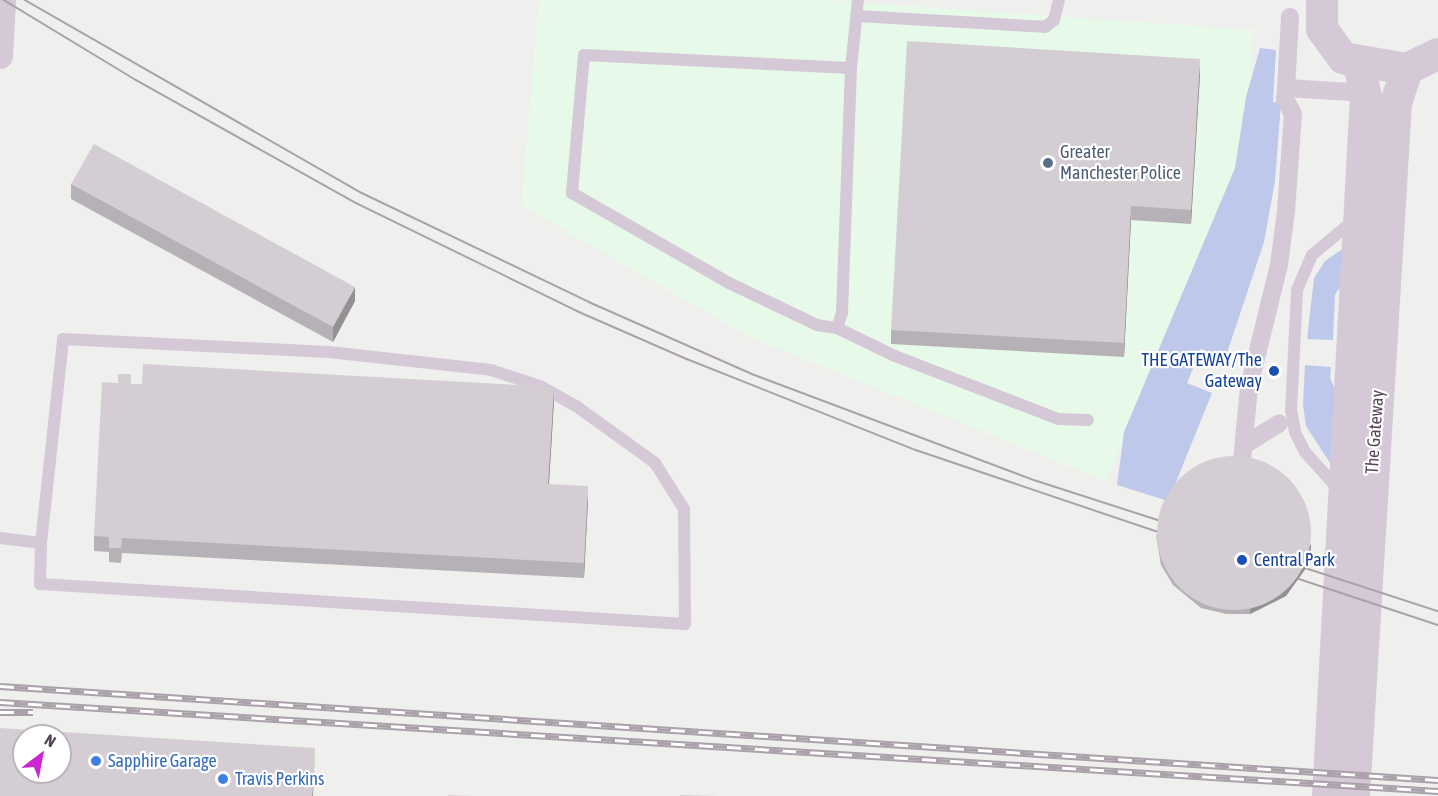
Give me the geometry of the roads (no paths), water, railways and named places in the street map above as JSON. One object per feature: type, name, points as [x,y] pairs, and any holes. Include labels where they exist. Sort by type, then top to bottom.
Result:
[{"type":"street","points":[[0,56],[3,0]]},
{"type":"street","points":[[1322,0],[1322,29],[1330,45],[1355,78]]},
{"type":"street","points":[[1279,423],[1244,452],[1249,387],[1280,265],[1286,211],[1293,114],[1285,99],[1290,17]]},
{"type":"street","points":[[1286,88],[1407,69],[1438,54]]},
{"type":"street","name":"The Gateway","points":[[1328,796],[1396,103],[1407,69]]},
{"type":"street","name":"The Gateway","points":[[1354,796],[1361,214],[1366,97],[1355,78]]},
{"type":"lane","points":[[837,328],[842,313],[851,68],[858,0]]},
{"type":"lane","points":[[857,16],[1045,27],[1054,21],[1059,0]]},
{"type":"lane","points":[[851,68],[584,55],[572,193],[729,283],[817,325],[837,328],[895,356],[1058,419],[1088,420]]},
{"type":"lane","points":[[1358,495],[1305,452],[1295,432],[1291,410],[1297,290],[1312,255],[1361,214]]},
{"type":"lane","points":[[63,339],[329,352],[491,370],[540,386],[576,406],[655,463],[684,509],[685,624],[40,584],[40,543],[63,339]]},
{"type":"lane","points":[[0,538],[40,543]]},
{"type":"tram line","points":[[4,0],[136,80],[356,203],[577,311],[687,359],[916,450],[1173,537]]},
{"type":"tram line","points":[[25,0],[362,193],[589,302],[752,374],[1034,480],[1173,525]]},
{"type":"tram line","points":[[1290,563],[1438,611]]},
{"type":"tram line","points":[[1281,573],[1438,625]]},
{"type":"railway","points":[[0,686],[1438,780]]},
{"type":"railway","points":[[0,702],[1438,791]]},
{"type":"railway","points":[[0,712],[33,712]]},
{"type":"place","name":"Greater Manchester Police","points":[[1048,163]]},
{"type":"place","name":"THE GATEWAY/The Gateway","points":[[1274,371]]},
{"type":"place","name":"Central Park","points":[[1242,560]]},
{"type":"place","name":"Sapphire Garage","points":[[96,761]]},
{"type":"place","name":"Travis Perkins","points":[[223,779]]}]
